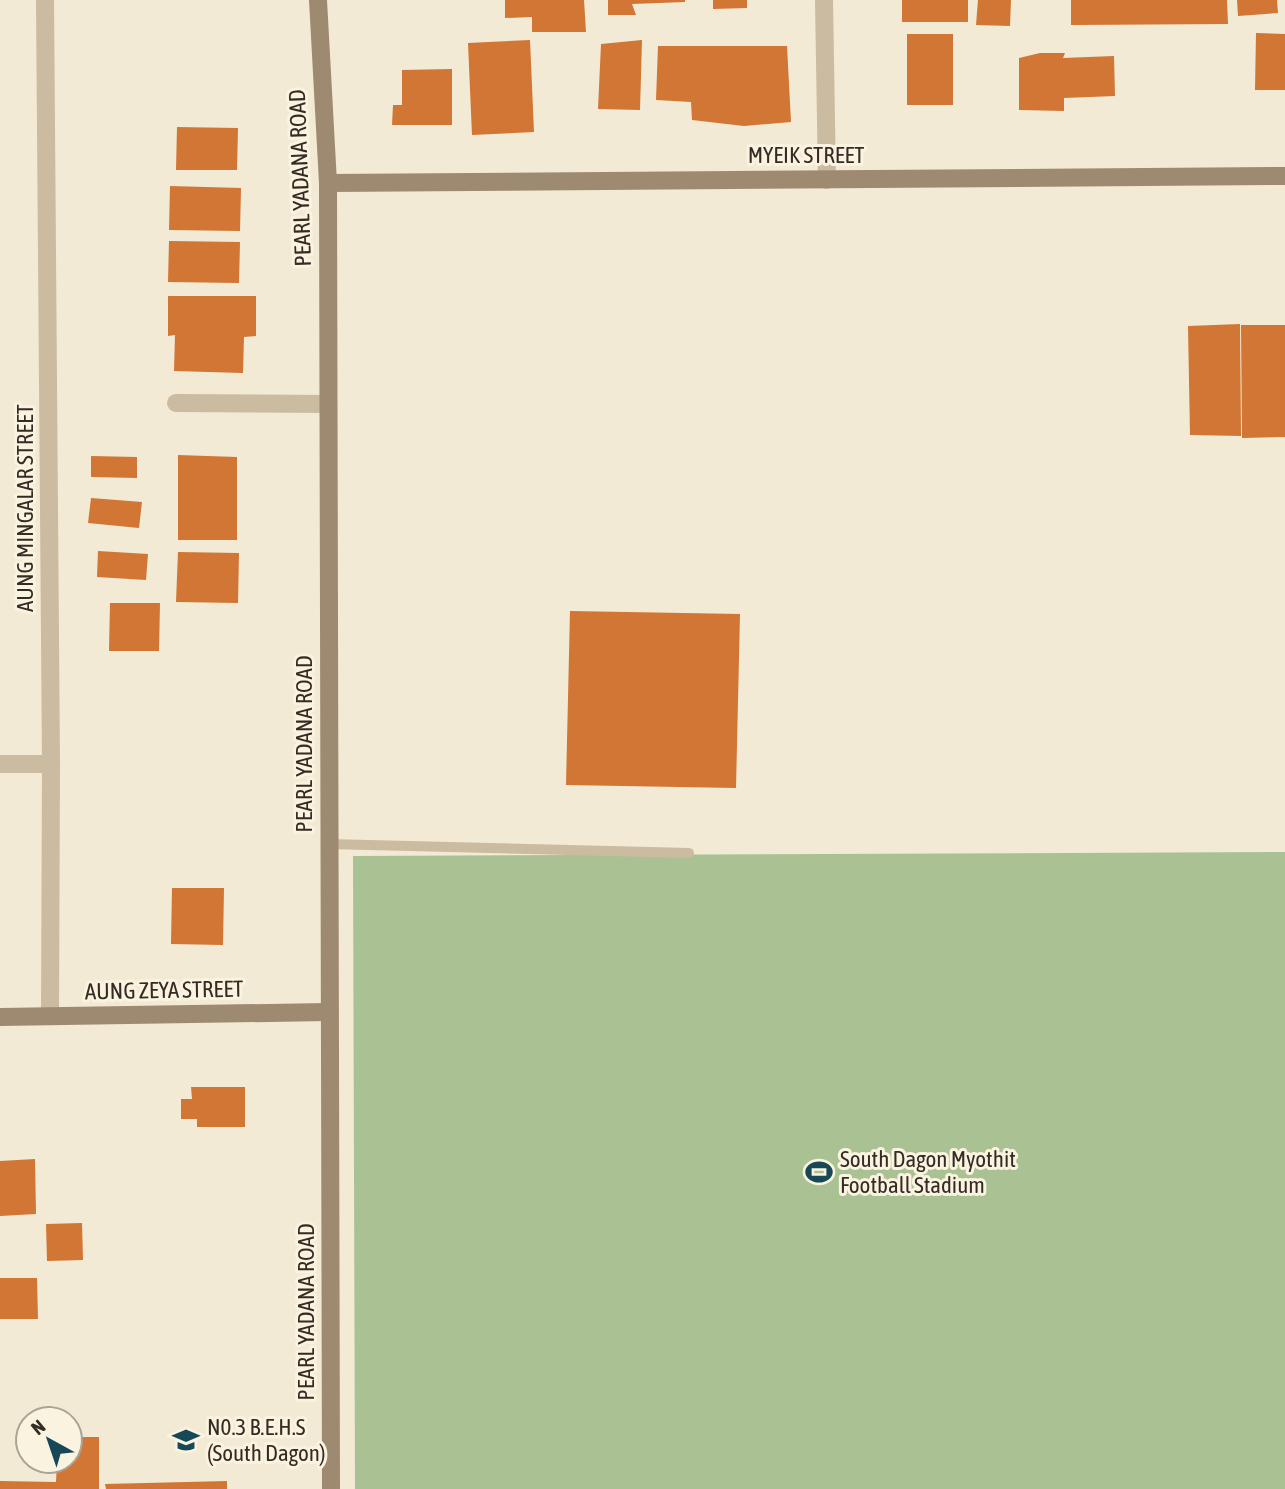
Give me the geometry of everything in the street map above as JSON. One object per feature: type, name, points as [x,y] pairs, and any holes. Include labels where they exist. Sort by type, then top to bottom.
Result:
[{"type":"street","name":"AUNG MINGALAR STREET","points":[[45,0],[51,764],[50,1016]]},
{"type":"street","name":"PEARL YADANA ROAD","points":[[318,0],[328,183],[331,1489]]},
{"type":"street","points":[[824,0],[827,180]]},
{"type":"street","name":"MYEIK STREET","points":[[328,183],[1285,176]]},
{"type":"street","points":[[176,403],[328,404]]},
{"type":"street","points":[[0,764],[51,764]]},
{"type":"street","name":"AUNG ZEYA STREET","points":[[0,1017],[328,1012]]},
{"type":"lane","points":[[328,844],[689,853]]},
{"type":"green space","name":"South Dagon Myothit Football Stadium","points":[[1285,852],[1285,1489],[355,1489],[353,856]]},
{"type":"building","points":[[505,0],[584,0],[586,32],[532,32],[532,17],[505,18]]},
{"type":"building","points":[[608,0],[685,2],[632,4],[636,15],[608,15]]},
{"type":"building","points":[[713,0],[747,0],[747,8],[713,9]]},
{"type":"building","points":[[902,0],[968,0],[968,22],[902,22]]},
{"type":"building","points":[[978,0],[1011,0],[1010,26],[976,25]]},
{"type":"building","points":[[1071,0],[1227,0],[1228,24],[1071,25]]},
{"type":"building","points":[[1237,0],[1277,0],[1278,13],[1238,16]]},
{"type":"building","points":[[1256,33],[1285,34],[1285,90],[1255,90]]},
{"type":"building","points":[[907,34],[953,34],[953,105],[907,105]]},
{"type":"building","points":[[530,40],[534,132],[472,135],[468,43]]},
{"type":"building","points":[[642,40],[640,110],[598,109],[601,44]]},
{"type":"building","points":[[658,46],[787,46],[791,122],[744,126],[692,120],[691,102],[656,100]]},
{"type":"building","points":[[1040,53],[1065,53],[1063,58],[1114,56],[1115,96],[1064,98],[1064,111],[1019,110],[1019,58]]},
{"type":"building","points":[[452,69],[452,125],[392,125],[393,105],[402,105],[402,70]]},
{"type":"building","points":[[177,127],[238,128],[237,170],[176,170]]},
{"type":"building","points":[[170,186],[241,188],[240,231],[169,230]]},
{"type":"building","points":[[169,241],[240,242],[239,283],[168,282]]},
{"type":"building","points":[[168,296],[256,296],[256,336],[244,337],[243,373],[174,371],[175,335],[168,336]]},
{"type":"building","points":[[1240,324],[1241,436],[1190,435],[1188,326]]},
{"type":"building","points":[[1241,325],[1285,325],[1285,437],[1242,438]]},
{"type":"building","points":[[178,455],[237,457],[237,540],[178,540]]},
{"type":"building","points":[[91,456],[137,457],[137,478],[91,477]]},
{"type":"building","points":[[91,498],[142,502],[139,528],[88,523]]},
{"type":"building","points":[[98,551],[148,554],[146,580],[97,577]]},
{"type":"building","points":[[178,552],[239,553],[238,603],[176,602]]},
{"type":"building","points":[[110,603],[160,603],[159,651],[109,651]]},
{"type":"building","points":[[570,611],[740,614],[736,788],[566,785]]},
{"type":"building","points":[[172,888],[224,888],[223,945],[171,944]]},
{"type":"building","points":[[191,1087],[245,1087],[245,1127],[197,1127],[197,1119],[181,1119],[181,1099],[192,1099]]},
{"type":"building","points":[[35,1159],[36,1214],[0,1216],[0,1161]]},
{"type":"building","points":[[82,1223],[83,1260],[47,1261],[46,1224]]},
{"type":"building","points":[[0,1278],[37,1278],[38,1319],[0,1319]]},
{"type":"building","points":[[84,1437],[99,1437],[99,1489],[0,1489],[0,1481],[56,1482],[56,1475],[84,1475]]},
{"type":"building","points":[[227,1481],[227,1489],[106,1489],[105,1484]]},
{"type":"place","name":"South Dagon Myothit Football Stadium","points":[[819,1172]]},
{"type":"place","name":"N0.3 B.E.H.S (South Dagon)","points":[[186,1440]]}]
